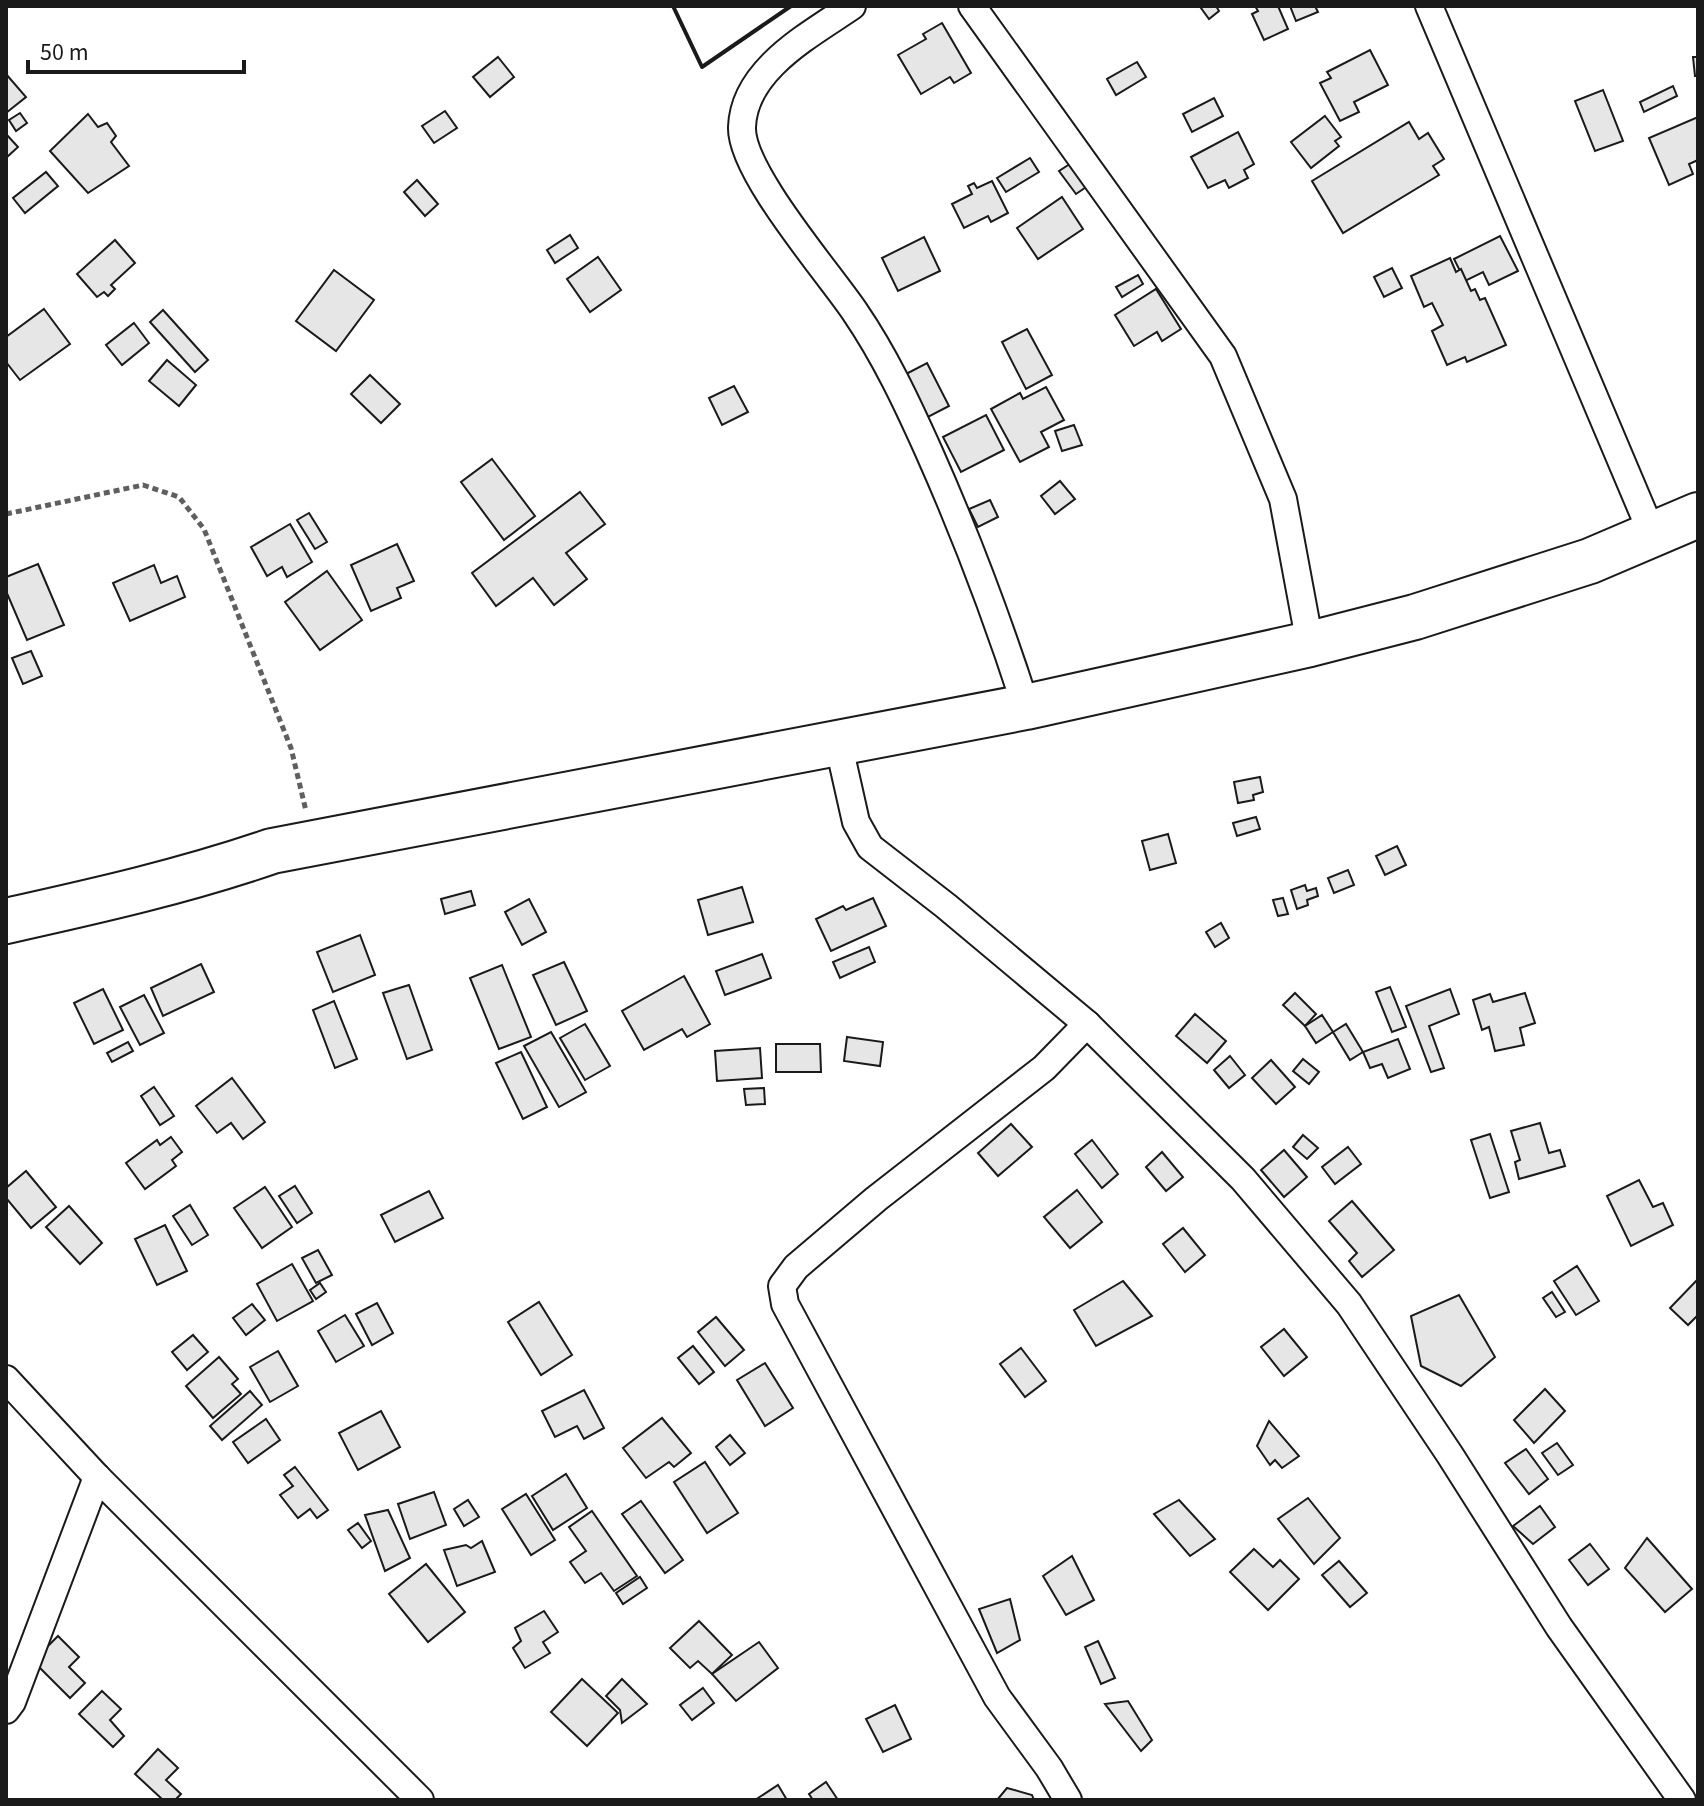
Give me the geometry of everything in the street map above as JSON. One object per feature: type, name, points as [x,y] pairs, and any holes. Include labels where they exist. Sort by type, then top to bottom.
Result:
[{"type":"highway","points":[[6,921],[144,890],[292,847],[1026,707],[1310,644],[1415,617],[1590,561],[1698,515]]},
{"type":"highway","points":[[6,891],[212,851],[292,847]]},
{"type":"street","points":[[852,6],[780,57],[755,87],[744,111],[741,131],[750,161],[766,191],[857,314],[895,378],[966,536],[1026,707]]},
{"type":"street","points":[[972,6],[1223,356],[1283,499],[1310,644]]},
{"type":"street","points":[[1429,6],[1653,536]]},
{"type":"street","points":[[838,742],[856,822],[870,847],[1087,1024],[1243,1179],[1349,1304],[1559,1627],[1682,1800]]},
{"type":"street","points":[[1068,1800],[990,1683],[799,1331],[785,1304],[782,1286],[796,1267],[876,1199],[1044,1068],[1087,1024]]},
{"type":"street","points":[[6,1379],[97,1477],[420,1800]]},
{"type":"street","points":[[6,1710],[12,1702],[97,1477]]},
{"type":"path","points":[[6,514],[143,485],[179,497],[204,529],[291,748],[292,847]]},
{"type":"building","points":[[1216,6],[1219,11],[1209,19],[1201,8]]},
{"type":"building","points":[[1255,6],[1278,6],[1288,29],[1264,40],[1252,14],[1258,11]]},
{"type":"building","points":[[1290,6],[1315,6],[1318,12],[1296,21]]},
{"type":"building","points":[[942,23],[971,73],[954,83],[950,77],[921,94],[898,55],[926,39],[923,34]]},
{"type":"building","points":[[1370,50],[1388,85],[1354,102],[1359,112],[1340,121],[1320,83],[1331,78],[1327,72]]},
{"type":"building","points":[[498,57],[514,77],[490,97],[473,77]]},
{"type":"building","points":[[1693,57],[1698,57],[1698,76],[1695,76]]},
{"type":"building","points":[[1137,62],[1146,77],[1116,95],[1107,79]]},
{"type":"building","points":[[6,74],[26,97],[6,113]]},
{"type":"building","points":[[1673,86],[1677,96],[1644,112],[1640,102]]},
{"type":"building","points":[[1603,90],[1623,141],[1595,151],[1575,101]]},
{"type":"building","points":[[1214,98],[1223,116],[1192,132],[1183,114]]},
{"type":"building","points":[[445,111],[457,128],[434,143],[422,126]]},
{"type":"building","points":[[20,113],[27,123],[16,131],[9,120]]},
{"type":"building","points":[[88,114],[98,127],[107,123],[116,136],[111,142],[129,166],[88,193],[50,151]]},
{"type":"building","points":[[1325,116],[1341,137],[1335,141],[1339,146],[1311,168],[1291,142]]},
{"type":"building","points":[[1698,117],[1698,160],[1689,164],[1693,174],[1669,185],[1649,138]]},
{"type":"building","points":[[1409,122],[1419,139],[1428,133],[1444,159],[1433,166],[1439,175],[1343,233],[1312,181]]},
{"type":"building","points":[[1238,132],[1254,164],[1244,170],[1248,178],[1229,188],[1225,180],[1208,188],[1191,157]]},
{"type":"building","points":[[6,134],[18,147],[7,157],[6,156]]},
{"type":"building","points":[[1030,158],[1039,172],[1006,192],[997,178]]},
{"type":"building","points":[[1076,160],[1092,183],[1076,194],[1059,171]]},
{"type":"building","points":[[46,172],[58,186],[25,213],[13,198]]},
{"type":"building","points":[[417,180],[438,204],[425,216],[404,192]]},
{"type":"building","points":[[992,181],[1008,213],[991,222],[988,216],[964,228],[952,204],[972,194],[968,186],[974,183],[977,188]]},
{"type":"building","points":[[1062,197],[1083,229],[1038,259],[1017,228]]},
{"type":"building","points":[[570,235],[578,248],[555,263],[547,250]]},
{"type":"building","points":[[1500,236],[1518,271],[1489,285],[1483,272],[1465,281],[1454,259]]},
{"type":"building","points":[[924,237],[940,271],[898,291],[882,258]]},
{"type":"building","points":[[115,240],[135,263],[111,285],[115,289],[108,296],[104,292],[97,297],[77,274]]},
{"type":"building","points":[[598,257],[621,290],[590,312],[567,279]]},
{"type":"building","points":[[1450,258],[1456,272],[1461,269],[1471,291],[1475,289],[1480,300],[1485,298],[1506,345],[1467,362],[1465,357],[1447,365],[1432,331],[1443,325],[1432,303],[1424,307],[1411,276]]},
{"type":"building","points":[[1392,268],[1402,288],[1384,297],[1374,277]]},
{"type":"building","points":[[334,270],[374,300],[336,351],[296,321]]},
{"type":"building","points":[[1138,275],[1143,284],[1122,297],[1116,287]]},
{"type":"building","points":[[1156,289],[1181,329],[1162,341],[1157,332],[1134,346],[1115,315]]},
{"type":"building","points":[[44,309],[70,344],[20,380],[6,362],[6,337]]},
{"type":"building","points":[[163,310],[208,360],[195,372],[150,322]]},
{"type":"building","points":[[134,323],[149,343],[122,365],[106,345]]},
{"type":"building","points":[[1027,329],[1052,375],[1026,389],[1002,342]]},
{"type":"building","points":[[167,360],[196,385],[179,406],[149,381]]},
{"type":"building","points":[[927,363],[949,406],[928,417],[906,374]]},
{"type":"building","points":[[370,375],[400,404],[381,423],[351,394]]},
{"type":"building","points":[[734,386],[748,412],[722,425],[709,398]]},
{"type":"building","points":[[1046,387],[1064,420],[1041,432],[1049,447],[1020,462],[991,409],[1020,393],[1023,399]]},
{"type":"building","points":[[986,415],[1004,450],[961,472],[943,437]]},
{"type":"building","points":[[1074,425],[1082,445],[1062,451],[1055,431]]},
{"type":"building","points":[[492,459],[535,516],[504,540],[461,482]]},
{"type":"building","points":[[1060,481],[1075,499],[1055,514],[1041,496]]},
{"type":"building","points":[[580,492],[605,524],[566,553],[587,579],[554,605],[533,578],[496,606],[472,573]]},
{"type":"building","points":[[990,500],[998,517],[978,527],[969,509]]},
{"type":"building","points":[[309,513],[327,542],[315,549],[297,520]]},
{"type":"building","points":[[290,524],[312,562],[287,577],[282,567],[267,576],[251,547]]},
{"type":"building","points":[[397,544],[414,581],[397,588],[401,598],[371,611],[351,565]]},
{"type":"building","points":[[38,564],[64,625],[27,640],[6,591],[6,577]]},
{"type":"building","points":[[154,565],[161,583],[177,576],[185,597],[130,621],[113,583]]},
{"type":"building","points":[[327,571],[362,620],[320,650],[285,602]]},
{"type":"building","points":[[31,651],[42,676],[23,684],[12,658]]},
{"type":"building","points":[[1260,777],[1263,792],[1253,795],[1254,800],[1238,803],[1234,782]]},
{"type":"building","points":[[1256,817],[1260,829],[1237,836],[1233,823]]},
{"type":"building","points":[[1168,834],[1176,863],[1150,870],[1142,841]]},
{"type":"building","points":[[1397,846],[1406,865],[1385,875],[1376,856]]},
{"type":"building","points":[[1348,870],[1354,885],[1334,893],[1328,878]]},
{"type":"building","points":[[1305,885],[1307,891],[1316,888],[1318,896],[1297,909],[1291,890]]},
{"type":"building","points":[[742,887],[753,922],[708,935],[698,900]]},
{"type":"building","points":[[471,891],[475,905],[445,914],[441,899]]},
{"type":"building","points":[[873,898],[886,926],[831,951],[816,919],[843,906],[846,910]]},
{"type":"building","points":[[1283,898],[1288,914],[1278,916],[1273,900]]},
{"type":"building","points":[[529,899],[546,932],[522,945],[505,912]]},
{"type":"building","points":[[1221,923],[1229,938],[1215,947],[1206,932]]},
{"type":"building","points":[[360,935],[375,975],[333,992],[317,952]]},
{"type":"building","points":[[869,947],[875,962],[840,978],[833,962]]},
{"type":"building","points":[[762,954],[771,978],[725,995],[716,971]]},
{"type":"building","points":[[564,962],[587,1011],[556,1025],[533,975]]},
{"type":"building","points":[[201,964],[214,992],[163,1016],[151,988]]},
{"type":"building","points":[[502,965],[531,1037],[499,1049],[470,978]]},
{"type":"building","points":[[684,976],[710,1024],[687,1037],[682,1029],[644,1050],[622,1011]]},
{"type":"building","points":[[409,985],[432,1050],[407,1059],[383,993]]},
{"type":"building","points":[[1390,987],[1406,1027],[1392,1032],[1376,992]]},
{"type":"building","points":[[103,989],[123,1030],[94,1044],[74,1003]]},
{"type":"building","points":[[1450,989],[1459,1014],[1429,1026],[1444,1068],[1431,1072],[1406,1006]]},
{"type":"building","points":[[1295,993],[1316,1014],[1305,1026],[1283,1005]]},
{"type":"building","points":[[1525,993],[1535,1023],[1520,1028],[1524,1045],[1495,1051],[1489,1027],[1482,1030],[1473,1000],[1490,994],[1493,1002]]},
{"type":"building","points":[[144,995],[164,1033],[140,1045],[120,1007]]},
{"type":"building","points":[[334,1001],[357,1059],[335,1068],[313,1010]]},
{"type":"building","points":[[1195,1014],[1226,1041],[1207,1063],[1176,1036]]},
{"type":"building","points":[[1322,1015],[1333,1032],[1316,1043],[1305,1026]]},
{"type":"building","points":[[585,1024],[610,1066],[585,1080],[560,1038]]},
{"type":"building","points":[[1346,1024],[1363,1052],[1350,1060],[1333,1032]]},
{"type":"building","points":[[551,1032],[586,1092],[559,1107],[524,1046]]},
{"type":"building","points":[[847,1037],[883,1042],[880,1066],[844,1061]]},
{"type":"building","points":[[1398,1039],[1410,1069],[1388,1078],[1382,1064],[1370,1068],[1363,1052]]},
{"type":"building","points":[[128,1042],[133,1051],[112,1062],[107,1053]]},
{"type":"building","points":[[776,1044],[820,1044],[821,1072],[776,1072]]},
{"type":"building","points":[[760,1048],[762,1078],[717,1081],[715,1051]]},
{"type":"building","points":[[521,1052],[547,1107],[523,1119],[496,1063]]},
{"type":"building","points":[[1230,1056],[1245,1075],[1229,1088],[1214,1070]]},
{"type":"building","points":[[1303,1059],[1319,1072],[1309,1084],[1293,1071]]},
{"type":"building","points":[[1271,1060],[1295,1087],[1276,1104],[1252,1078]]},
{"type":"building","points":[[232,1078],[265,1122],[243,1139],[231,1123],[217,1133],[196,1106]]},
{"type":"building","points":[[154,1087],[174,1116],[160,1125],[141,1096]]},
{"type":"building","points":[[764,1088],[765,1104],[746,1105],[744,1089]]},
{"type":"building","points":[[1540,1123],[1549,1153],[1560,1150],[1565,1166],[1519,1179],[1515,1162],[1520,1160],[1511,1131]]},
{"type":"building","points":[[1011,1124],[1032,1147],[998,1176],[978,1153]]},
{"type":"building","points":[[1490,1134],[1509,1192],[1490,1198],[1471,1140]]},
{"type":"building","points":[[1303,1135],[1318,1148],[1307,1159],[1293,1147]]},
{"type":"building","points":[[171,1137],[182,1152],[172,1160],[176,1166],[145,1189],[126,1163],[157,1140],[160,1145]]},
{"type":"building","points":[[1092,1140],[1118,1174],[1102,1188],[1075,1154]]},
{"type":"building","points":[[1348,1147],[1361,1164],[1335,1184],[1322,1167]]},
{"type":"building","points":[[1284,1150],[1307,1177],[1284,1197],[1261,1170]]},
{"type":"building","points":[[1162,1152],[1183,1177],[1166,1191],[1146,1167]]},
{"type":"building","points":[[26,1171],[56,1207],[31,1228],[6,1198],[6,1188]]},
{"type":"building","points":[[1639,1180],[1653,1207],[1663,1203],[1673,1225],[1631,1246],[1607,1196]]},
{"type":"building","points":[[295,1186],[312,1213],[297,1223],[279,1196]]},
{"type":"building","points":[[265,1187],[292,1227],[262,1248],[234,1208]]},
{"type":"building","points":[[1077,1190],[1102,1222],[1070,1248],[1044,1217]]},
{"type":"building","points":[[429,1191],[443,1218],[395,1242],[381,1215]]},
{"type":"building","points":[[1352,1201],[1394,1250],[1362,1277],[1349,1261],[1357,1253],[1329,1221]]},
{"type":"building","points":[[190,1205],[208,1235],[192,1245],[173,1216]]},
{"type":"building","points":[[69,1206],[102,1243],[80,1264],[46,1227]]},
{"type":"building","points":[[165,1225],[187,1271],[157,1285],[135,1239]]},
{"type":"building","points":[[1183,1228],[1205,1255],[1185,1272],[1163,1244]]},
{"type":"building","points":[[318,1250],[332,1275],[316,1283],[302,1258]]},
{"type":"building","points":[[292,1264],[313,1301],[277,1321],[257,1284]]},
{"type":"building","points":[[1577,1266],[1599,1301],[1576,1315],[1554,1281]]},
{"type":"building","points":[[1698,1279],[1698,1315],[1688,1325],[1670,1308]]},
{"type":"building","points":[[1123,1281],[1152,1316],[1096,1346],[1074,1310]]},
{"type":"building","points":[[320,1283],[326,1292],[316,1299],[310,1290]]},
{"type":"building","points":[[1552,1292],[1565,1312],[1556,1317],[1543,1298]]},
{"type":"building","points":[[1459,1295],[1495,1357],[1461,1386],[1421,1366],[1411,1316]]},
{"type":"building","points":[[539,1302],[572,1355],[541,1375],[508,1322]]},
{"type":"building","points":[[377,1303],[393,1333],[372,1345],[356,1314]]},
{"type":"building","points":[[252,1304],[265,1320],[246,1335],[233,1318]]},
{"type":"building","points":[[345,1315],[364,1346],[336,1362],[318,1331]]},
{"type":"building","points":[[716,1317],[744,1350],[725,1366],[698,1332]]},
{"type":"building","points":[[1284,1329],[1307,1357],[1284,1376],[1261,1347]]},
{"type":"building","points":[[193,1335],[208,1352],[187,1370],[172,1352]]},
{"type":"building","points":[[693,1346],[714,1372],[699,1384],[678,1358]]},
{"type":"building","points":[[1021,1348],[1046,1381],[1025,1397],[1000,1364]]},
{"type":"building","points":[[278,1351],[298,1386],[270,1402],[250,1367]]},
{"type":"building","points":[[219,1357],[238,1379],[232,1384],[241,1394],[213,1418],[186,1386]]},
{"type":"building","points":[[765,1363],[793,1408],[765,1426],[737,1380]]},
{"type":"building","points":[[1545,1389],[1565,1411],[1534,1443],[1514,1420]]},
{"type":"building","points":[[584,1390],[604,1428],[584,1439],[577,1426],[555,1437],[542,1411]]},
{"type":"building","points":[[250,1391],[262,1405],[222,1440],[210,1426]]},
{"type":"building","points":[[381,1411],[400,1447],[358,1470],[339,1433]]},
{"type":"building","points":[[662,1418],[691,1453],[674,1467],[669,1462],[646,1478],[623,1448]]},
{"type":"building","points":[[266,1419],[280,1440],[248,1463],[233,1442]]},
{"type":"building","points":[[1269,1421],[1299,1456],[1282,1468],[1275,1460],[1270,1465],[1257,1446]]},
{"type":"building","points":[[730,1435],[745,1453],[730,1465],[716,1447]]},
{"type":"building","points":[[1557,1443],[1573,1465],[1558,1475],[1542,1453]]},
{"type":"building","points":[[1526,1449],[1548,1479],[1529,1494],[1505,1463]]},
{"type":"building","points":[[705,1462],[738,1513],[707,1533],[674,1482]]},
{"type":"building","points":[[295,1467],[328,1510],[317,1518],[310,1509],[298,1518],[280,1495],[293,1486],[284,1475]]},
{"type":"building","points":[[566,1474],[587,1508],[553,1530],[532,1496]]},
{"type":"building","points":[[434,1492],[446,1525],[410,1539],[398,1504]]},
{"type":"building","points":[[526,1494],[555,1540],[531,1555],[502,1509]]},
{"type":"building","points":[[1308,1498],[1340,1538],[1314,1564],[1278,1519]]},
{"type":"building","points":[[468,1500],[479,1517],[464,1526],[454,1509]]},
{"type":"building","points":[[1179,1500],[1215,1539],[1190,1556],[1154,1514]]},
{"type":"building","points":[[641,1501],[683,1560],[665,1573],[622,1514]]},
{"type":"building","points":[[1540,1506],[1555,1527],[1533,1544],[1513,1526]]},
{"type":"building","points":[[388,1510],[410,1558],[385,1571],[365,1515]]},
{"type":"building","points":[[592,1511],[637,1576],[614,1591],[601,1573],[585,1583],[570,1562],[586,1551],[569,1527]]},
{"type":"building","points":[[358,1523],[371,1541],[362,1548],[348,1530]]},
{"type":"building","points":[[1647,1538],[1692,1589],[1665,1612],[1625,1568]]},
{"type":"building","points":[[482,1541],[495,1572],[457,1586],[444,1550],[466,1545],[471,1548]]},
{"type":"building","points":[[1590,1544],[1609,1569],[1588,1585],[1569,1560]]},
{"type":"building","points":[[1254,1549],[1273,1567],[1280,1560],[1299,1579],[1268,1610],[1230,1572]]},
{"type":"building","points":[[1072,1556],[1094,1600],[1066,1615],[1043,1576]]},
{"type":"building","points":[[1339,1561],[1367,1593],[1350,1607],[1322,1575]]},
{"type":"building","points":[[426,1564],[465,1612],[428,1642],[389,1594]]},
{"type":"building","points":[[640,1577],[647,1588],[623,1604],[616,1593]]},
{"type":"building","points":[[1010,1599],[1020,1640],[997,1653],[979,1609]]},
{"type":"building","points":[[544,1611],[558,1632],[543,1642],[550,1653],[525,1668],[513,1648],[521,1641],[515,1628]]},
{"type":"building","points":[[699,1621],[732,1655],[712,1674],[698,1661],[690,1668],[670,1648]]},
{"type":"building","points":[[58,1636],[79,1657],[69,1667],[85,1683],[70,1698],[33,1661]]},
{"type":"building","points":[[1098,1641],[1115,1678],[1101,1684],[1085,1647]]},
{"type":"building","points":[[759,1642],[778,1668],[736,1701],[712,1674]]},
{"type":"building","points":[[582,1679],[618,1713],[587,1746],[551,1712]]},
{"type":"building","points":[[622,1679],[647,1704],[622,1723],[620,1710],[606,1696]]},
{"type":"building","points":[[703,1688],[714,1703],[692,1720],[680,1705]]},
{"type":"building","points":[[102,1691],[121,1709],[110,1720],[124,1736],[113,1747],[79,1714]]},
{"type":"building","points":[[1128,1701],[1152,1740],[1141,1751],[1105,1704]]},
{"type":"building","points":[[895,1705],[911,1739],[883,1752],[866,1719]]},
{"type":"building","points":[[158,1749],[178,1768],[166,1780],[181,1794],[175,1800],[163,1800],[135,1774]]},
{"type":"building","points":[[826,1782],[838,1800],[813,1800],[809,1794]]},
{"type":"building","points":[[778,1785],[787,1800],[755,1800]]},
{"type":"building","points":[[1007,1788],[1032,1795],[1034,1800],[997,1800]]},
{"type":"wall","points":[[673,6],[702,67],[791,6]]}]
